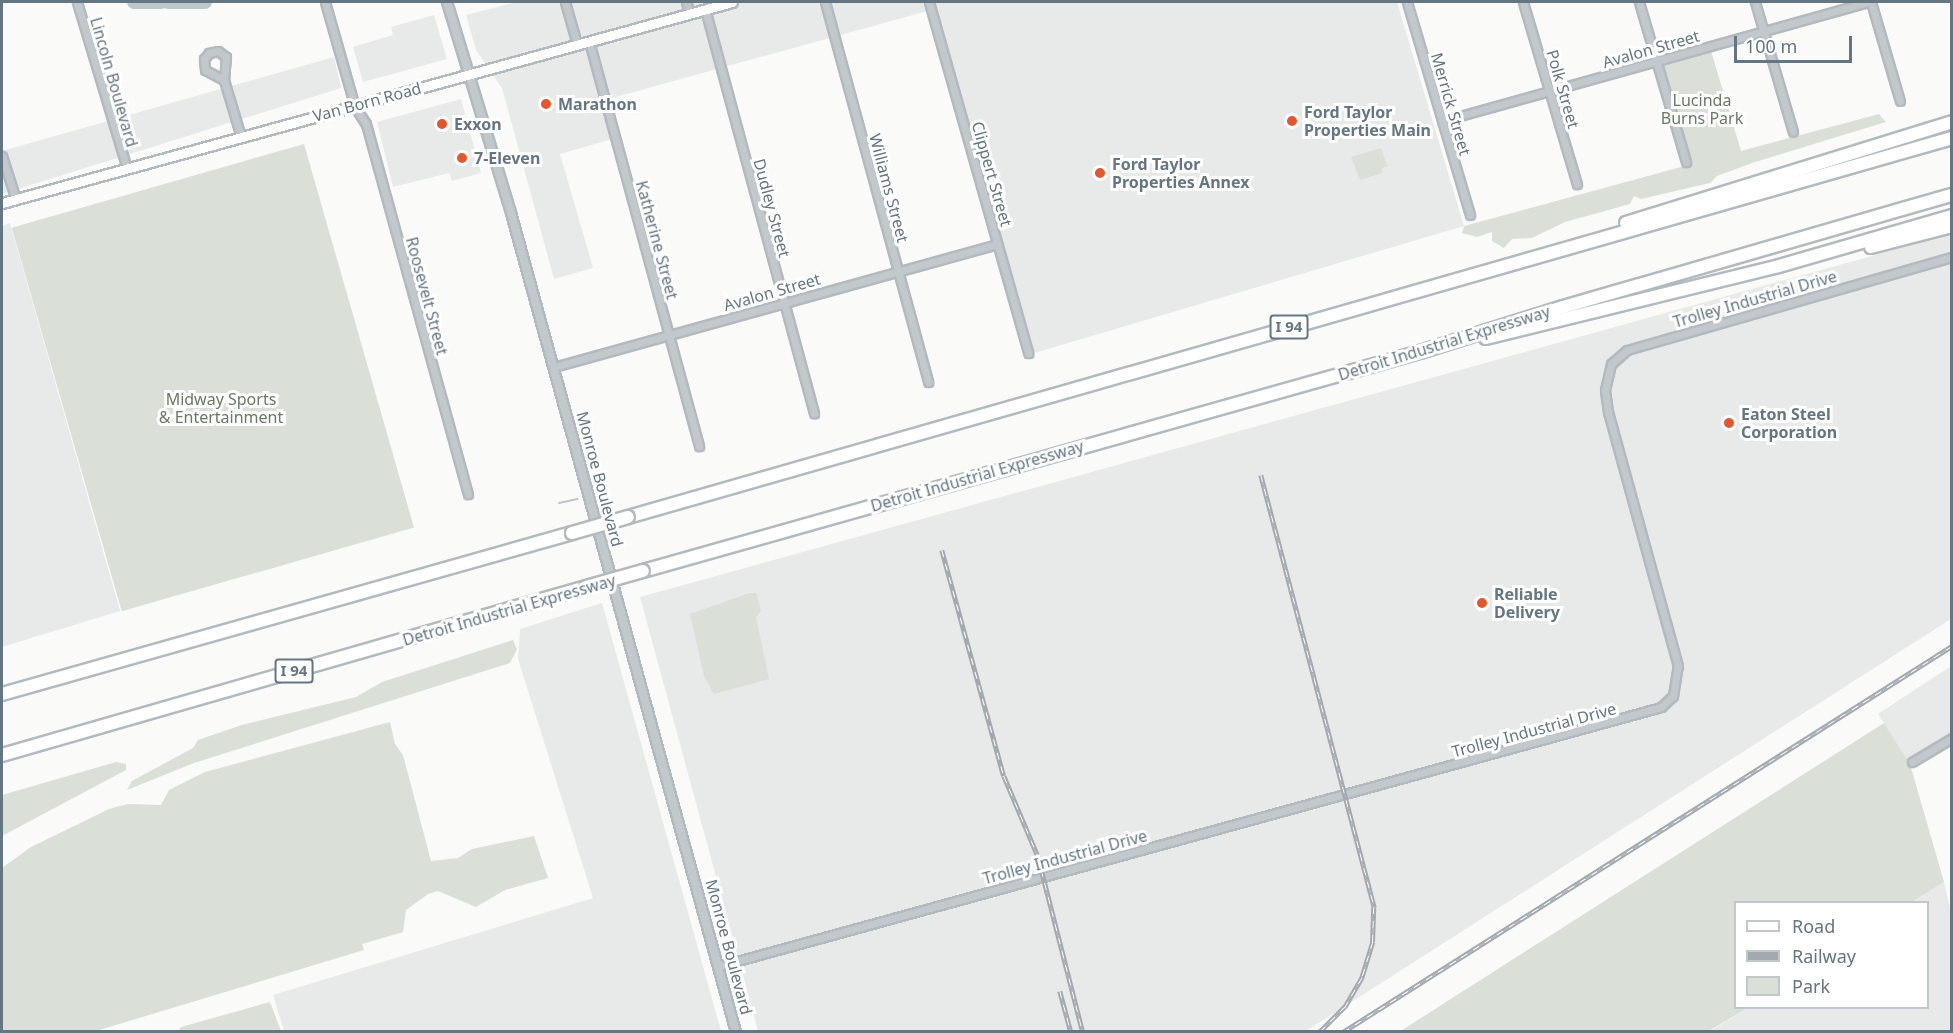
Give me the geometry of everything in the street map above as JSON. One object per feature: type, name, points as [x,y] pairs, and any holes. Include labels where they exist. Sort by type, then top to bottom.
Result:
[{"type":"highway","points":[[1563,249],[1652,213],[1952,122]]},
{"type":"highway","name":"I 94","points":[[2,694],[1952,138]]},
{"type":"highway","name":"Detroit Industrial Expressway","points":[[2,755],[586,587],[1420,352],[1563,307],[1952,195]]},
{"type":"highway","points":[[1779,266],[1952,216]]},
{"type":"highway","points":[[1420,352],[1952,226]]},
{"type":"main road","name":"Van Born Road","points":[[2,203],[732,2]]},
{"type":"street","name":"Lincoln Boulevard","points":[[77,2],[127,169]]},
{"type":"street","name":"Roosevelt Street","points":[[325,2],[355,107],[366,124],[468,494]]},
{"type":"street","name":"Monroe Boulevard","points":[[447,2],[470,74],[554,367],[736,1032]]},
{"type":"street","points":[[565,2],[577,44]]},
{"type":"street","points":[[686,2],[690,13]]},
{"type":"street","name":"Williams Street","points":[[825,2],[928,382]]},
{"type":"street","name":"Clippert Street","points":[[929,2],[1028,353]]},
{"type":"street","name":"Merrick Street","points":[[1407,2],[1470,215]]},
{"type":"street","name":"Polk Street","points":[[1523,2],[1577,184]]},
{"type":"street","points":[[1639,2],[1686,162]]},
{"type":"street","points":[[1755,2],[1793,132]]},
{"type":"street","name":"Avalon Street","points":[[1442,121],[1867,2]]},
{"type":"street","points":[[1871,2],[1900,101]]},
{"type":"street","name":"Dudley Street","points":[[705,9],[814,414]]},
{"type":"street","name":"Katherine Street","points":[[589,41],[699,446]]},
{"type":"street","points":[[224,80],[241,137]]},
{"type":"street","points":[[2,156],[16,200]]},
{"type":"street","name":"Avalon Street","points":[[554,367],[997,244]]},
{"type":"street","name":"Trolley Industrial Drive","points":[[719,966],[1661,707],[1674,696],[1678,666],[1608,412],[1605,390],[1611,364],[1627,350],[1952,258]]},
{"type":"street","points":[[1912,762],[1952,738]]},
{"type":"shaded area","points":[[517,2],[1397,2],[1464,226],[1024,356],[931,10],[605,100],[616,138],[560,154],[593,268],[554,279],[502,88],[476,50],[466,15]]},
{"type":"shaded area","points":[[434,15],[447,59],[363,82],[353,47],[393,35],[391,27]]},
{"type":"shaded area","points":[[334,57],[341,88],[2,194],[2,151]]},
{"type":"shaded area","points":[[461,99],[481,173],[452,181],[449,173],[393,187],[377,122]]},
{"type":"shaded area","points":[[10,223],[120,611],[2,647],[2,226]]},
{"type":"shaded area","points":[[1951,234],[1951,619],[1306,1031],[758,1031],[640,597]]},
{"type":"shaded area","points":[[602,603],[721,1031],[284,1031],[273,995],[593,898],[518,659],[520,629]]},
{"type":"shaded area","points":[[1951,666],[1951,737],[1910,764],[1878,714]]},
{"type":"shaded area","points":[[1944,882],[1951,913],[1951,1031],[1709,1032],[1745,1009],[1929,1009],[1929,901],[1914,901]]},
{"type":"green space","name":"Lucinda Burns Park","points":[[1711,51],[1741,151],[1879,114],[1886,122],[1752,163],[1717,176],[1710,183],[1641,199],[1634,196],[1630,204],[1565,222],[1532,238],[1512,239],[1504,248],[1492,241],[1492,232],[1477,237],[1462,233],[1464,226],[1692,164],[1663,65]]},
{"type":"green space","name":"Midway Sports & Entertainment","points":[[304,144],[414,528],[122,611],[12,228]]},
{"type":"green space","points":[[1381,148],[1387,166],[1382,168],[1382,173],[1360,180],[1351,157]]},
{"type":"green space","points":[[750,593],[756,593],[761,611],[756,617],[769,679],[714,694],[704,676],[690,614]]},
{"type":"green space","points":[[513,640],[517,649],[510,663],[194,763],[127,790],[132,781],[193,748],[198,740],[242,725],[356,697],[382,682]]},
{"type":"green space","points":[[390,722],[395,744],[403,755],[431,861],[458,858],[472,849],[534,836],[548,878],[505,890],[476,907],[438,891],[428,894],[406,910],[403,932],[362,944],[364,950],[96,1031],[2,1031],[2,868],[31,847],[109,809],[128,804],[161,805],[169,790],[205,772]]},
{"type":"green space","points":[[1884,723],[1910,764],[1944,882],[1914,901],[1734,901],[1734,1009],[1745,1009],[1709,1031],[1399,1032]]},
{"type":"green space","points":[[116,762],[126,764],[126,770],[2,836],[2,795]]},
{"type":"green space","points":[[270,1002],[281,1031],[178,1031],[181,1027]]},
{"type":"waterway","points":[[134,2],[161,2]]},
{"type":"waterway","points":[[168,2],[205,2]]},
{"type":"waterway","points":[[559,503],[578,499]]},
{"type":"railway","points":[[1261,475],[1374,907],[1373,942],[1362,978],[1345,1007],[1320,1032]]},
{"type":"railway","points":[[942,550],[1004,776],[1038,856],[1083,1032]]},
{"type":"railway","points":[[1343,1032],[1952,646]]},
{"type":"railway","points":[[1060,991],[1071,1032]]},
{"type":"place","name":"Marathon","points":[[546,104]]},
{"type":"place","name":"Ford Taylor Properties Main","points":[[1292,121]]},
{"type":"place","name":"Exxon","points":[[442,124]]},
{"type":"place","name":"7-Eleven","points":[[462,158]]},
{"type":"place","name":"Ford Taylor Properties Annex","points":[[1100,173]]},
{"type":"place","name":"Eaton Steel Corporation","points":[[1729,423]]},
{"type":"place","name":"Reliable Delivery","points":[[1482,603]]}]
